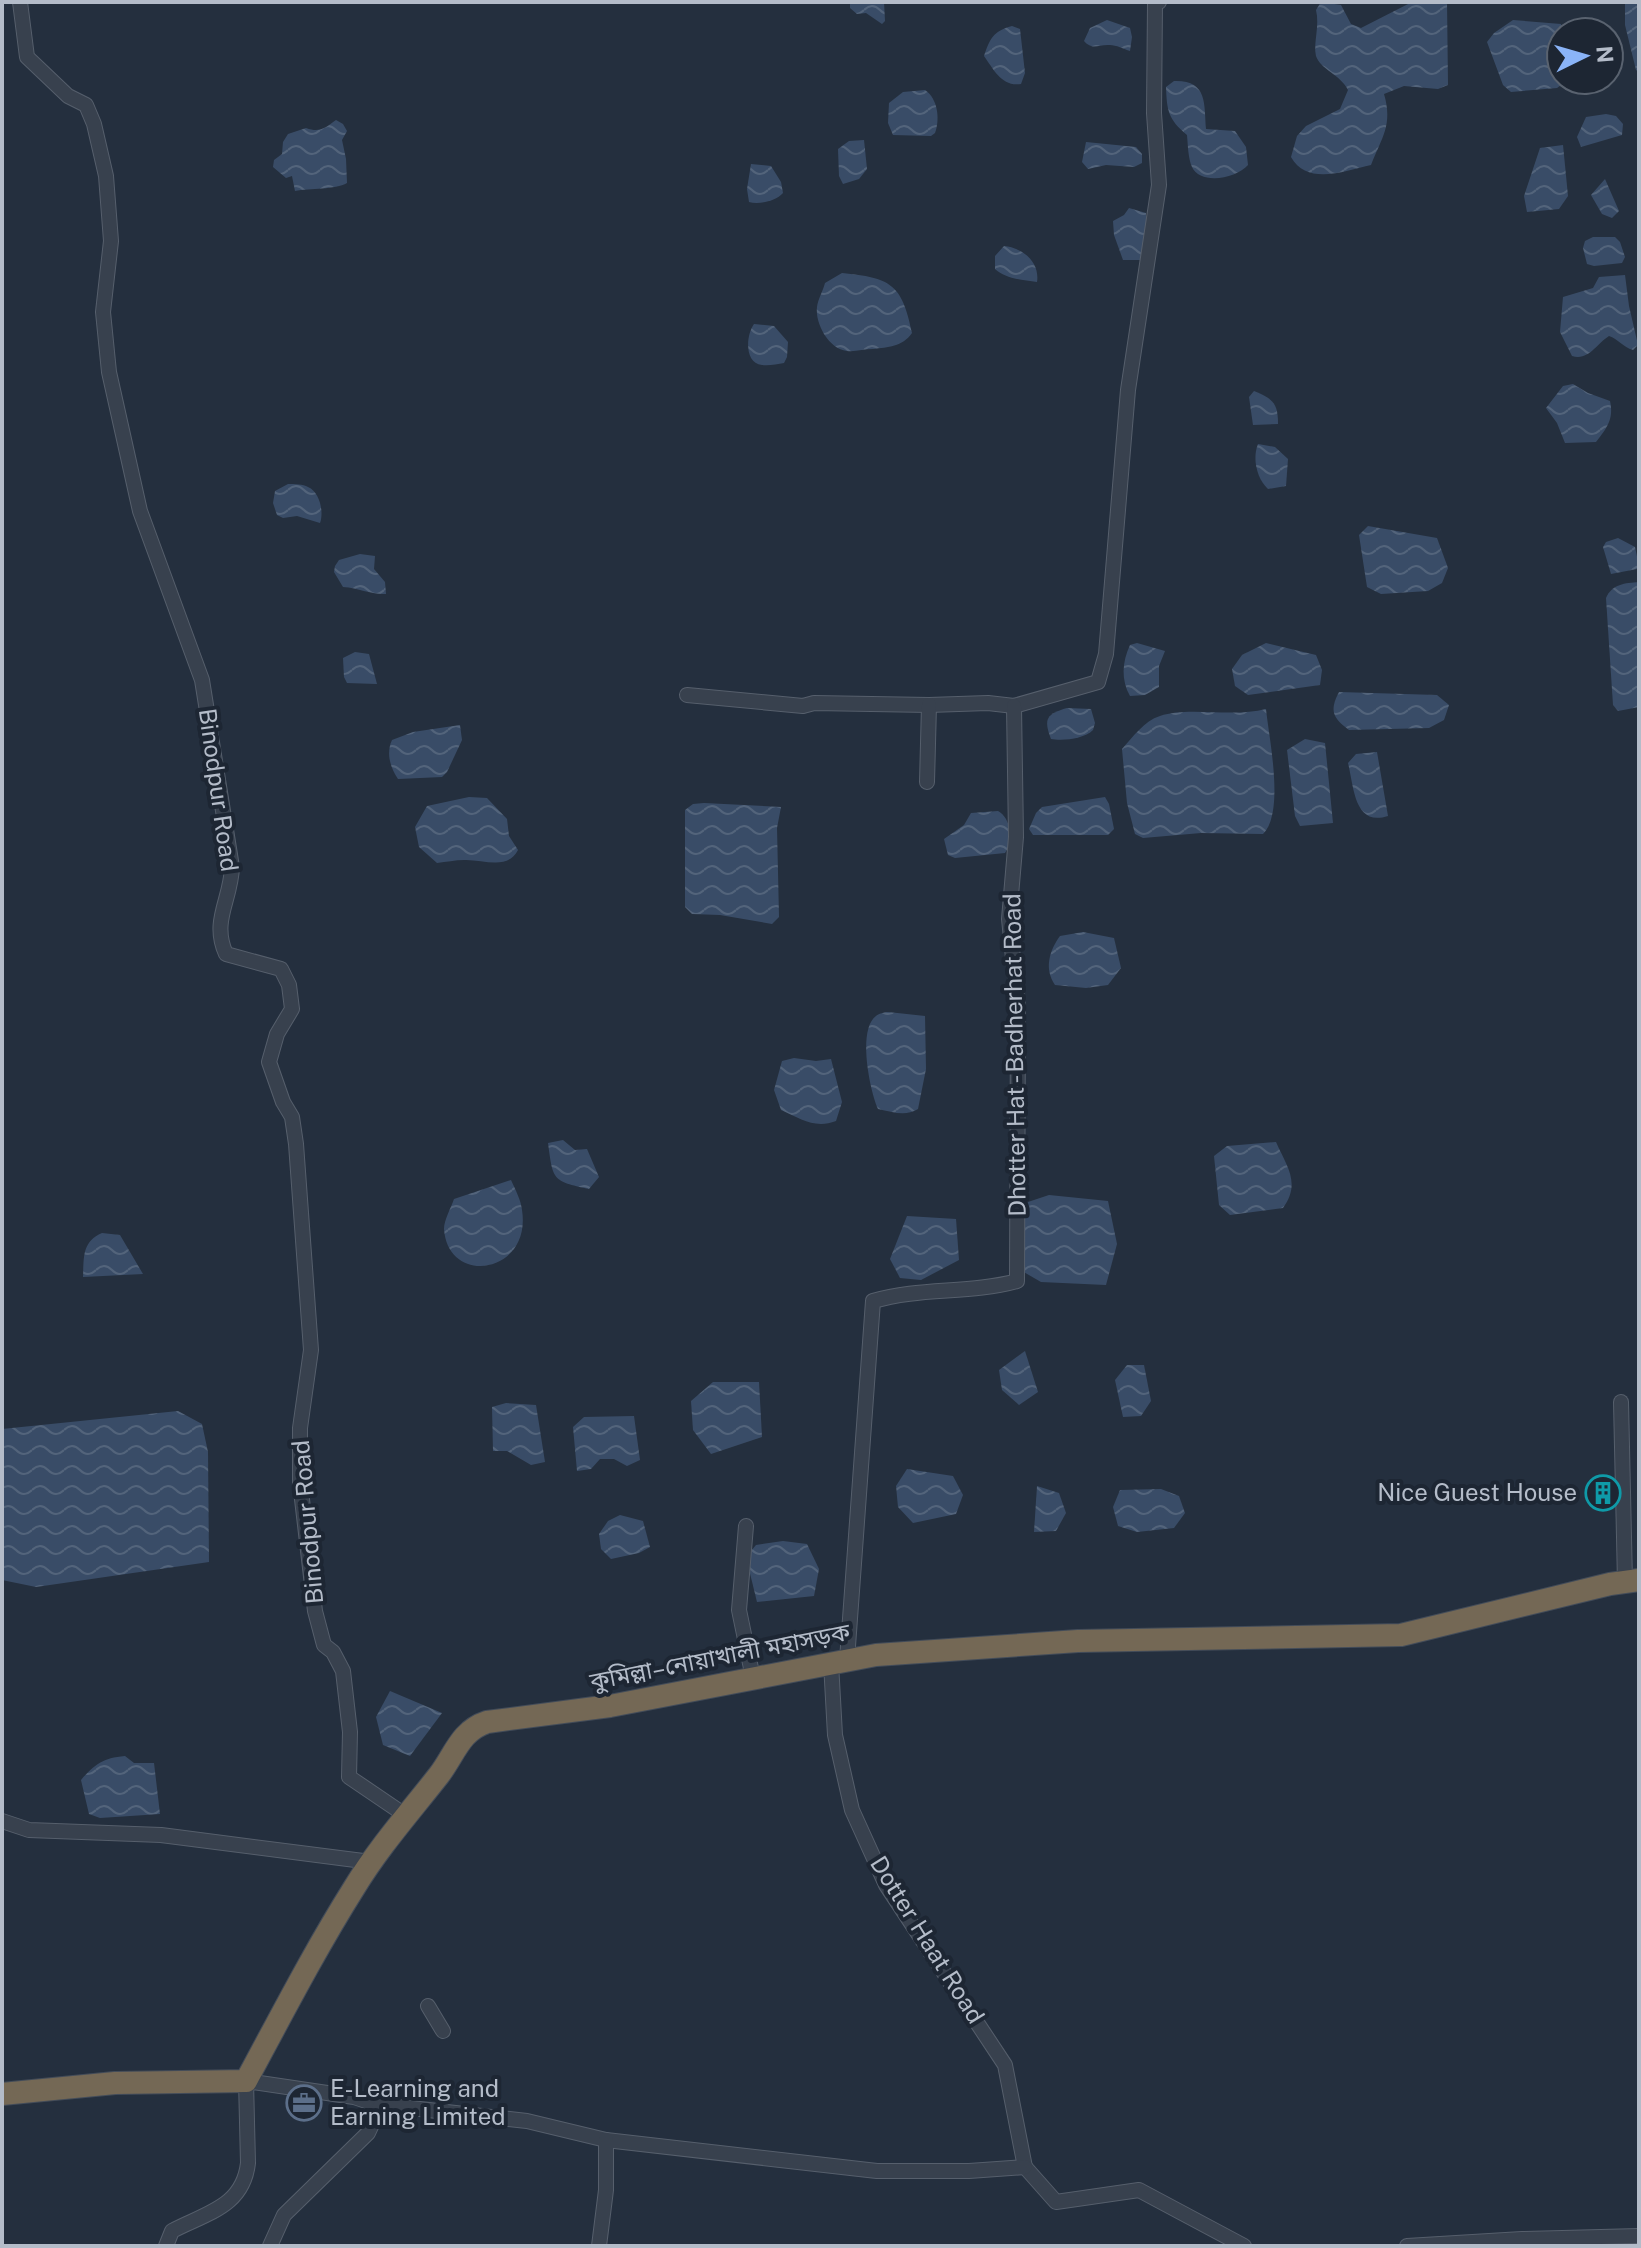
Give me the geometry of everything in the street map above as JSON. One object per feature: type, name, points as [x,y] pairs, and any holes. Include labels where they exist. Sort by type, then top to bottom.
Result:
[{"type":"highway","name":"কুমিল্লা–নোয়াখালী মহাসড়ক","points":[[246,2081],[307,1967],[371,1862],[472,1727],[487,1722],[610,1706],[876,1655],[1007,1644],[1401,1635],[1632,1581]]},
{"type":"highway","points":[[2,2094],[115,2083],[246,2081]]},
{"type":"street","name":"Binodpur Road","points":[[20,2],[27,57],[68,96],[86,105],[94,124],[106,176],[111,241],[103,312],[109,372],[140,511],[202,680],[232,867],[231,883],[218,924],[221,943],[226,954],[281,969],[289,985],[292,1009],[277,1034],[269,1062],[283,1102],[292,1117],[306,1267],[311,1350],[300,1428],[300,1482],[315,1611],[324,1645],[333,1652],[343,1671],[350,1732],[349,1777],[405,1815]]},
{"type":"street","points":[[687,695],[803,706],[814,703],[988,703],[1014,706],[1098,682],[1106,654],[1128,390],[1159,185],[1154,113],[1157,3]]},
{"type":"street","points":[[927,782],[929,705]]},
{"type":"street","name":"Dhotter Hat - Badherhat Road","points":[[839,1661],[873,1301],[894,1295],[999,1286],[1017,1281],[1018,1007],[1009,919],[1016,837],[1014,706]]},
{"type":"street","points":[[1621,1402],[1632,1581]]},
{"type":"street","points":[[746,1526],[739,1610],[753,1678]]},
{"type":"street","name":"Dotter Haat Road","points":[[839,1661],[835,1735],[852,1810],[886,1885],[1005,2065],[1025,2167]]},
{"type":"street","points":[[2,1821],[29,1830],[161,1835],[371,1862]]},
{"type":"street","points":[[428,2006],[443,2031]]},
{"type":"street","points":[[166,2246],[172,2231],[237,2197],[242,2187],[248,2163],[246,2081],[354,2097],[378,2104],[527,2121],[606,2140],[877,2171],[969,2171],[1025,2167],[1056,2202],[1139,2190],[1244,2246]]},
{"type":"street","points":[[270,2246],[284,2215],[368,2133],[378,2104]]},
{"type":"street","points":[[599,2246],[606,2190],[606,2140]]},
{"type":"street","points":[[1407,2246],[1639,2236]]},
{"type":"water","points":[[850,2],[884,2],[885,21],[882,24],[866,13],[857,14],[850,8]]},
{"type":"water","points":[[1321,2],[1341,5],[1351,24],[1361,28],[1412,2],[1447,2],[1448,85],[1438,89],[1404,86],[1384,94],[1387,123],[1371,165],[1327,174],[1307,171],[1291,157],[1297,136],[1306,126],[1340,109],[1348,90],[1316,56],[1316,10]]},
{"type":"water","points":[[1625,2],[1639,2],[1639,72],[1636,70]]},
{"type":"water","points":[[1107,20],[1130,28],[1130,51],[1112,45],[1093,46],[1084,41],[1090,28]]},
{"type":"water","points":[[1513,20],[1545,23],[1545,89],[1511,92],[1503,85],[1487,42]]},
{"type":"water","points":[[1012,26],[1020,29],[1025,73],[1021,84],[1004,80],[984,56],[993,36]]},
{"type":"water","points":[[1174,81],[1185,82],[1199,89],[1204,103],[1206,129],[1235,131],[1246,147],[1248,165],[1242,170],[1218,178],[1196,173],[1190,160],[1187,135],[1172,119],[1168,109],[1166,87]]},
{"type":"water","points":[[925,90],[937,110],[935,133],[931,136],[893,135],[888,123],[889,103],[903,92]]},
{"type":"water","points":[[1616,116],[1623,124],[1622,135],[1581,147],[1577,137],[1586,117]]},
{"type":"water","points":[[336,120],[347,131],[342,140],[347,183],[295,191],[292,176],[286,178],[273,167],[274,160],[282,154],[283,142],[288,134],[306,128],[322,129]]},
{"type":"water","points":[[864,140],[867,169],[859,179],[843,184],[839,176],[838,149],[849,141]]},
{"type":"water","points":[[1086,142],[1136,147],[1142,154],[1142,163],[1134,167],[1106,165],[1088,169],[1082,162]]},
{"type":"water","points":[[1563,145],[1568,196],[1559,209],[1527,212],[1524,196],[1540,148]]},
{"type":"water","points":[[751,164],[771,166],[781,182],[783,193],[767,202],[749,202],[747,189]]},
{"type":"water","points":[[1605,179],[1619,211],[1612,218],[1602,214],[1591,195]]},
{"type":"water","points":[[1129,208],[1146,213],[1143,260],[1123,260],[1114,235],[1113,221]]},
{"type":"water","points":[[1593,237],[1615,237],[1625,257],[1622,263],[1587,264],[1583,248],[1585,241]]},
{"type":"water","points":[[1004,246],[1018,250],[1029,258],[1036,269],[1037,282],[1009,277],[995,269],[995,256]]},
{"type":"water","points":[[842,273],[872,277],[891,286],[904,303],[912,333],[908,338],[889,347],[853,351],[834,346],[824,335],[818,321],[818,304],[825,283]]},
{"type":"water","points":[[1625,275],[1638,345],[1633,350],[1609,336],[1588,354],[1572,356],[1560,332],[1563,297],[1593,288],[1599,277]]},
{"type":"water","points":[[754,324],[774,326],[788,342],[784,363],[762,365],[752,359],[748,341]]},
{"type":"water","points":[[1573,384],[1610,401],[1609,423],[1596,442],[1565,443],[1557,423],[1546,408],[1563,386]]},
{"type":"water","points":[[1254,391],[1273,403],[1278,424],[1253,425],[1249,397]]},
{"type":"water","points":[[1258,444],[1275,447],[1288,459],[1286,486],[1268,489],[1264,485],[1256,462]]},
{"type":"water","points":[[288,484],[306,486],[316,493],[321,508],[320,523],[297,516],[283,518],[277,515],[273,503],[275,491]]},
{"type":"water","points":[[1368,526],[1437,538],[1448,568],[1442,583],[1428,591],[1381,594],[1367,587],[1359,535]]},
{"type":"water","points":[[1618,538],[1635,547],[1639,566],[1611,574],[1603,547],[1606,542]]},
{"type":"water","points":[[360,554],[375,556],[374,569],[385,582],[386,594],[343,587],[334,572],[335,566],[339,560]]},
{"type":"water","points":[[1639,582],[1639,707],[1618,711],[1613,705],[1606,598],[1615,587]]},
{"type":"water","points":[[1137,643],[1165,651],[1159,666],[1159,687],[1145,695],[1130,696],[1125,684],[1124,664],[1130,645]]},
{"type":"water","points":[[1266,643],[1316,655],[1322,670],[1320,685],[1248,695],[1235,686],[1232,669],[1242,655]]},
{"type":"water","points":[[355,652],[369,654],[377,684],[347,683],[343,658]]},
{"type":"water","points":[[1339,692],[1437,695],[1449,705],[1444,720],[1429,728],[1349,730],[1334,714]]},
{"type":"water","points":[[1067,708],[1091,709],[1095,723],[1093,730],[1073,739],[1051,739],[1048,718]]},
{"type":"water","points":[[1266,709],[1274,793],[1270,824],[1263,834],[1201,833],[1143,838],[1135,834],[1127,803],[1122,749],[1139,730],[1154,718],[1171,713]]},
{"type":"water","points":[[460,725],[462,740],[442,777],[398,779],[390,760],[392,740],[413,732]]},
{"type":"water","points":[[1305,739],[1325,743],[1333,823],[1300,826],[1295,816],[1287,750]]},
{"type":"water","points":[[1377,752],[1388,816],[1377,818],[1368,816],[1358,803],[1348,763],[1356,754]]},
{"type":"water","points":[[469,797],[487,798],[507,819],[509,836],[518,850],[508,860],[437,863],[419,847],[415,827],[427,806]]},
{"type":"water","points":[[1105,797],[1114,829],[1108,835],[1033,835],[1029,829],[1042,807]]},
{"type":"water","points":[[693,804],[781,807],[777,828],[779,917],[772,924],[720,915],[692,914],[685,907],[685,810]]},
{"type":"water","points":[[998,811],[1006,819],[1010,830],[1010,842],[1005,853],[955,858],[948,855],[944,839],[964,825],[971,813]]},
{"type":"water","points":[[1083,932],[1114,938],[1121,968],[1108,985],[1086,988],[1055,985],[1049,966],[1056,942],[1060,936]]},
{"type":"water","points":[[888,1012],[925,1016],[926,1069],[918,1109],[908,1113],[878,1109],[869,1075],[866,1047],[870,1023],[877,1015]]},
{"type":"water","points":[[794,1058],[816,1061],[831,1059],[842,1102],[836,1121],[815,1123],[781,1110],[774,1090],[782,1061]]},
{"type":"water","points":[[563,1140],[575,1150],[587,1149],[599,1177],[589,1189],[561,1181],[553,1172],[548,1143]]},
{"type":"water","points":[[1276,1142],[1292,1183],[1283,1208],[1230,1215],[1219,1205],[1214,1156],[1227,1146]]},
{"type":"water","points":[[511,1180],[522,1210],[522,1232],[515,1248],[503,1259],[488,1265],[473,1265],[459,1260],[449,1247],[444,1229],[454,1199]]},
{"type":"water","points":[[1049,1195],[1108,1201],[1117,1244],[1106,1285],[1041,1282],[1022,1271],[1017,1249],[1028,1202]]},
{"type":"water","points":[[907,1216],[956,1219],[959,1260],[921,1280],[900,1278],[890,1259]]},
{"type":"water","points":[[102,1233],[120,1235],[143,1274],[83,1277],[87,1245]]},
{"type":"water","points":[[1025,1351],[1038,1392],[1019,1405],[1002,1390],[999,1370]]},
{"type":"water","points":[[1127,1365],[1144,1365],[1151,1401],[1141,1416],[1123,1417],[1115,1380]]},
{"type":"water","points":[[713,1382],[759,1382],[762,1437],[711,1454],[693,1430],[691,1401]]},
{"type":"water","points":[[506,1403],[536,1405],[545,1462],[531,1465],[507,1451],[493,1451],[492,1407]]},
{"type":"water","points":[[178,1411],[202,1424],[208,1452],[209,1562],[36,1587],[2,1580],[2,1429]]},
{"type":"water","points":[[634,1416],[640,1460],[627,1466],[614,1459],[600,1459],[591,1469],[577,1471],[573,1427],[584,1417]]},
{"type":"water","points":[[907,1469],[953,1476],[963,1495],[956,1514],[913,1523],[898,1507],[896,1486]]},
{"type":"water","points":[[1037,1486],[1059,1493],[1066,1513],[1056,1531],[1034,1532]]},
{"type":"water","points":[[1161,1489],[1179,1496],[1185,1513],[1174,1528],[1137,1532],[1118,1526],[1113,1507],[1120,1490]]},
{"type":"water","points":[[620,1515],[643,1521],[650,1547],[639,1553],[611,1559],[601,1549],[599,1534],[608,1521]]},
{"type":"water","points":[[783,1541],[807,1544],[819,1569],[814,1596],[757,1602],[746,1557],[756,1545]]},
{"type":"water","points":[[390,1691],[442,1713],[410,1756],[383,1745],[376,1717]]},
{"type":"water","points":[[125,1756],[134,1763],[154,1763],[160,1814],[100,1818],[89,1814],[81,1780],[100,1763]]},
{"type":"place","name":"Nice Guest House","points":[[1603,1493]]},
{"type":"place","name":"E-Learning and Earning Limited","points":[[304,2103]]}]
